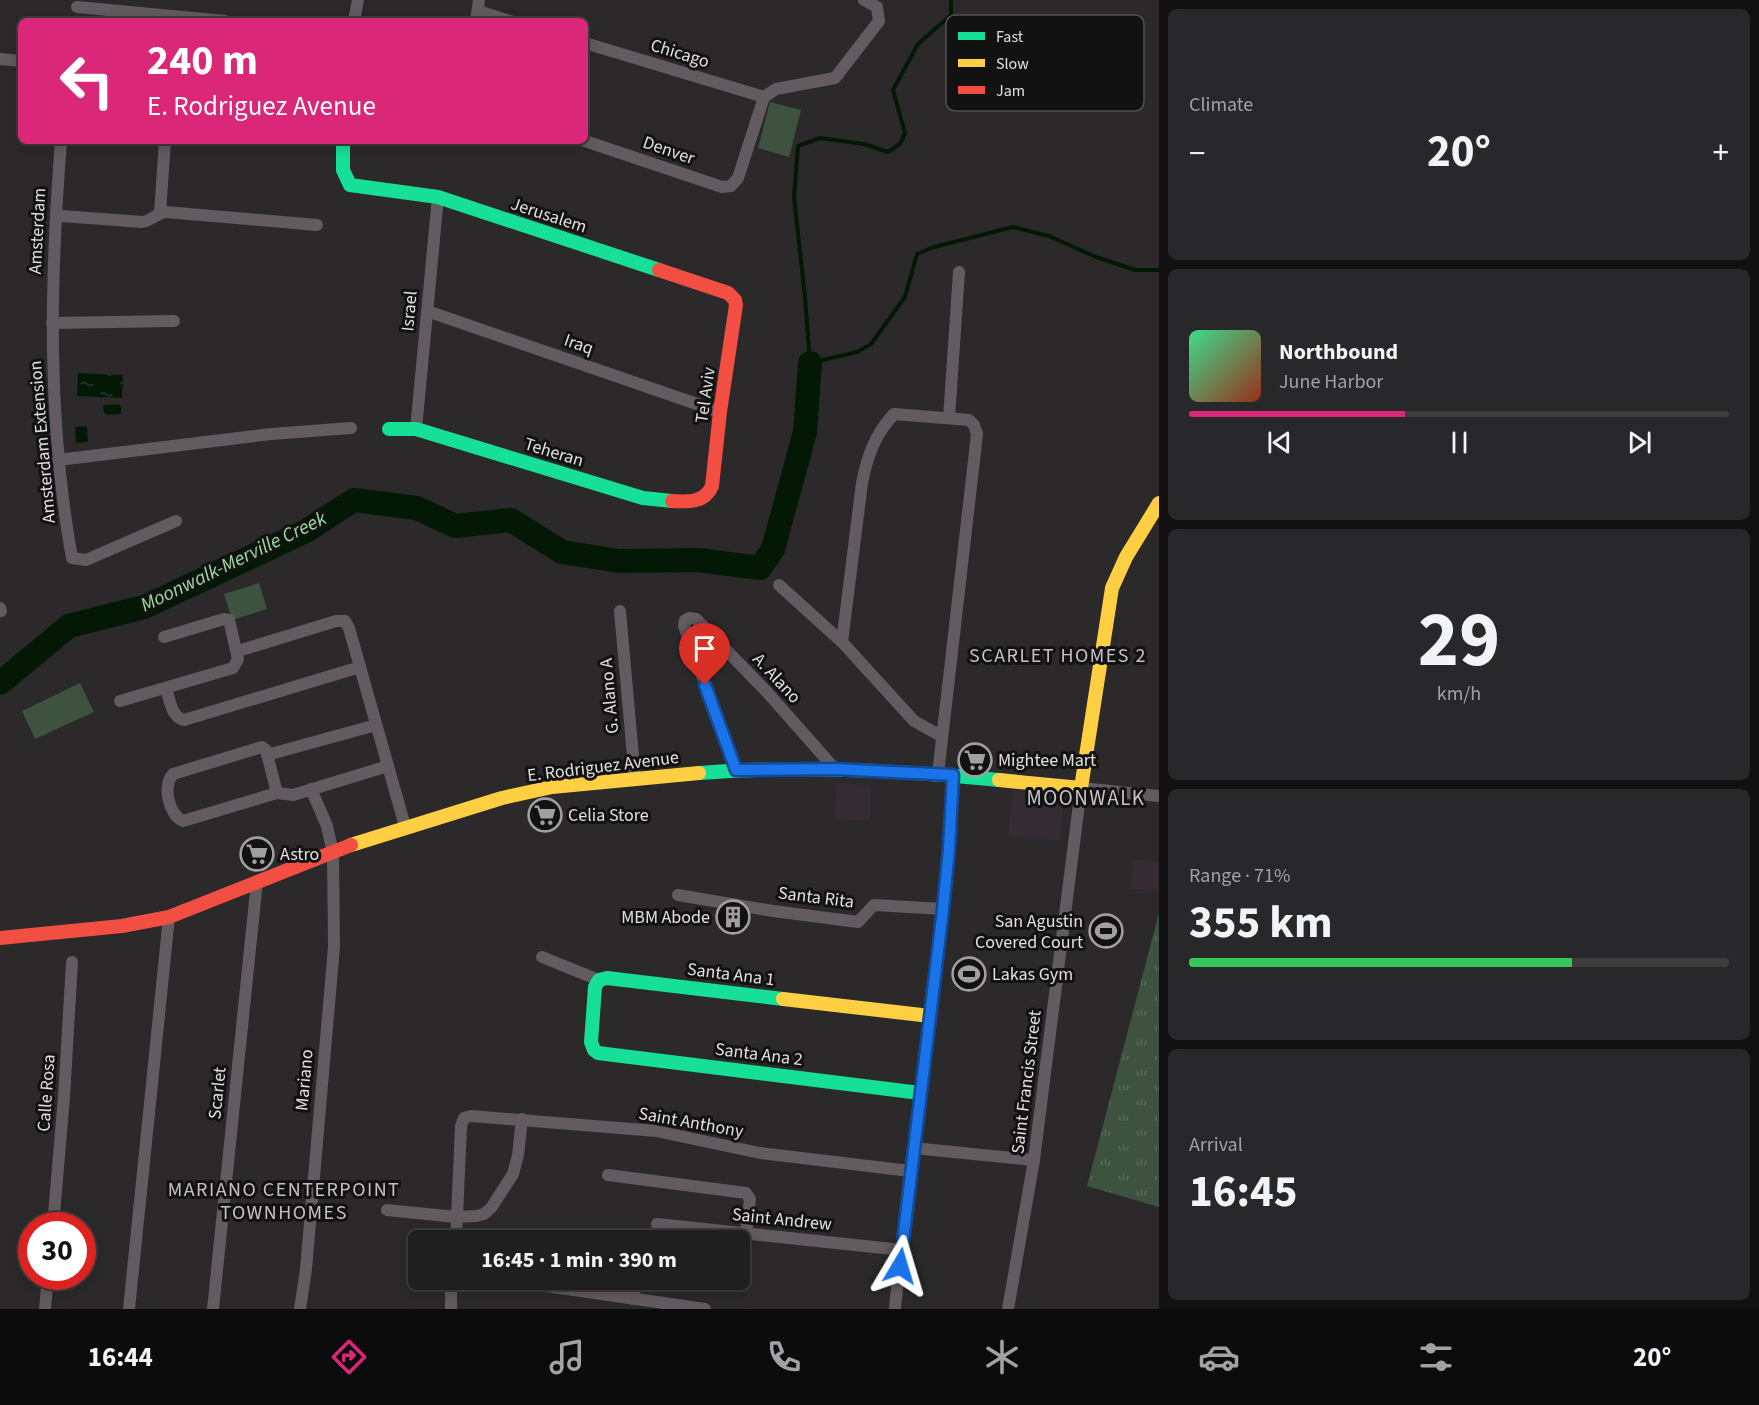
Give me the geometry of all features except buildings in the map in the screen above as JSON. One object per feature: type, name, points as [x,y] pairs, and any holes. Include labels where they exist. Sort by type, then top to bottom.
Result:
[{"type":"street","points":[[354,18],[357,0]]},
{"type":"street","points":[[764,97],[776,89],[835,78],[879,21],[877,7],[864,0]]},
{"type":"street","points":[[78,4],[199,18]]},
{"type":"street","points":[[478,11],[500,18]]},
{"type":"street","name":"Chicago","points":[[588,44],[764,97]]},
{"type":"street","points":[[0,59],[18,61]]},
{"type":"street","name":"Denver","points":[[588,142],[722,187],[731,186],[738,178],[764,97]]},
{"type":"street","name":"Amsterdam","points":[[52,323],[55,216],[61,144]]},
{"type":"street","points":[[160,213],[165,144]]},
{"type":"street","name":"Jerusalem","points":[[343,144],[342,172],[346,182],[355,186],[438,197],[728,293],[735,300]]},
{"type":"street","name":"Israel","points":[[416,429],[438,197]]},
{"type":"street","points":[[63,216],[142,222],[166,212],[317,225]]},
{"type":"street","points":[[950,418],[959,272]]},
{"type":"street","name":"Tel Aviv","points":[[708,494],[712,486],[720,412],[736,311],[735,300]]},
{"type":"street","name":"Iraq","points":[[427,311],[720,412]]},
{"type":"street","points":[[52,323],[174,321]]},
{"type":"street","name":"Amsterdam Extension","points":[[52,323],[58,460],[63,508],[72,558],[86,560],[176,521]]},
{"type":"street","points":[[842,642],[862,483],[867,460],[878,435],[894,414],[969,420],[974,425],[977,434],[938,774]]},
{"type":"street","points":[[58,460],[271,434],[351,428]]},
{"type":"street","name":"Teheran","points":[[389,429],[416,429],[643,498],[692,502],[703,499],[708,494]]},
{"type":"street","points":[[1081,788],[1112,588],[1126,557],[1159,503]]},
{"type":"street","points":[[778,585],[842,642],[914,721],[941,736]]},
{"type":"street","name":"G. Alano A","points":[[620,611],[634,778]]},
{"type":"street","name":"A. Alano","points":[[736,770],[684,626],[685,620],[689,618],[696,620],[766,691],[835,769]]},
{"type":"street","points":[[120,701],[233,668],[238,659],[229,620],[224,619],[164,637]]},
{"type":"street","points":[[238,651],[336,621],[345,621],[349,628],[405,826]]},
{"type":"street","points":[[166,688],[174,714],[178,719],[184,720],[360,667]]},
{"type":"street","points":[[267,755],[376,725]]},
{"type":"street","points":[[277,793],[266,750],[262,747],[173,774],[169,778],[167,788],[172,811],[177,818],[183,820],[277,793],[293,795],[388,766]]},
{"type":"street","name":"E. Rodriguez Avenue","points":[[0,938],[122,926],[169,917],[405,826],[502,798],[552,787],[736,770],[835,769],[953,775],[1159,795]]},
{"type":"street","points":[[895,1309],[943,909],[953,775]]},
{"type":"street","name":"Saint Francis Street","points":[[1008,1309],[1034,1160],[1081,788]]},
{"type":"street","name":"Mariano","points":[[300,1309],[306,1269],[334,947],[333,853],[327,826],[311,789]]},
{"type":"street","name":"Scarlet","points":[[213,1309],[257,882]]},
{"type":"street","name":"Santa Rita","points":[[678,895],[858,922],[874,905],[943,909]]},
{"type":"street","points":[[129,1309],[169,917]]},
{"type":"street","points":[[542,957],[599,980]]},
{"type":"street","name":"Calle Rosa","points":[[54,1212],[72,962]]},
{"type":"street","name":"Santa Ana 1","points":[[599,980],[607,978],[930,1016]]},
{"type":"street","name":"Santa Ana 2","points":[[599,980],[595,987],[591,1041],[594,1050],[604,1054],[920,1093]]},
{"type":"street","name":"Saint Anthony","points":[[456,1217],[461,1126],[464,1118],[471,1116],[656,1131],[760,1153],[910,1171]]},
{"type":"street","points":[[387,1210],[456,1217],[484,1214],[491,1208],[513,1174],[522,1119]]},
{"type":"street","points":[[913,1148],[1034,1160]]},
{"type":"street","points":[[608,1175],[745,1192],[750,1199],[746,1230]]},
{"type":"street","points":[[456,1217],[456,1230]]},
{"type":"street","name":"Saint Andrew","points":[[657,1224],[716,1230]]},
{"type":"street","name":"Saint Andrew","points":[[750,1233],[902,1250]]},
{"type":"street","points":[[45,1309],[47,1290]]},
{"type":"street","points":[[451,1290],[451,1309]]},
{"type":"street","points":[[573,1290],[705,1309]]},
{"type":"street","points":[[633,1299],[634,1290]]},
{"type":"shaded area","points":[[837,783],[871,785],[870,821],[835,819]]},
{"type":"shaded area","points":[[1013,790],[1064,795],[1060,841],[1008,836]]},
{"type":"shaded area","points":[[1133,860],[1159,861],[1159,890],[1131,889]]},
{"type":"green space","points":[[770,102],[801,110],[789,157],[758,148]]},
{"type":"green space","points":[[259,583],[267,609],[232,620],[224,594]]},
{"type":"green space","points":[[80,683],[94,712],[35,739],[22,711]]},
{"type":"green space","points":[[1159,913],[1159,1207],[1087,1186]]},
{"type":"water","points":[[78,373],[123,375],[122,398],[77,396]]},
{"type":"water","points":[[121,404],[121,414],[104,415],[103,405]]},
{"type":"water","points":[[87,426],[88,442],[76,443],[75,427]]},
{"type":"waterway","name":"Moonwalk-Merville Creek","points":[[951,0],[951,15]]},
{"type":"waterway","name":"Moonwalk-Merville Creek","points":[[946,19],[918,44],[893,90],[905,133],[900,144],[888,152],[864,144],[820,138],[798,146],[794,197],[810,363],[857,352],[871,344],[905,297],[917,254],[934,247],[1013,227],[1049,236],[1096,257],[1135,270],[1159,270]]},
{"type":"waterway","name":"Moonwalk-Merville Creek","points":[[0,683],[69,626],[144,607],[306,531],[354,500],[417,508],[455,526],[511,520],[562,552],[619,561],[698,560],[760,568],[773,549],[805,432],[810,363]]},
{"type":"traffic: fast","points":[[343,144],[343,170],[350,185],[438,197],[659,270]]},
{"type":"traffic: fast","points":[[389,429],[416,429],[643,498],[672,501]]},
{"type":"traffic: fast","points":[[699,773],[812,769],[999,780]]},
{"type":"traffic: fast","points":[[783,999],[607,978],[599,980],[595,987],[591,1042],[598,1053],[920,1093]]},
{"type":"traffic: slow","points":[[999,780],[1081,788],[1112,588],[1126,557],[1159,503]]},
{"type":"traffic: slow","points":[[351,845],[502,798],[552,787],[699,773]]},
{"type":"traffic: slow","points":[[783,999],[930,1016]]},
{"type":"traffic: jam","points":[[659,270],[728,293],[735,300],[736,305],[712,486],[705,496],[695,500],[672,501]]},
{"type":"traffic: jam","points":[[0,938],[122,926],[169,917],[351,845]]},
{"type":"place","name":"Mightee Mart","points":[[975,760]]},
{"type":"place","name":"Celia Store","points":[[545,815]]},
{"type":"place","name":"Astro","points":[[257,854]]},
{"type":"place","name":"MBM Abode","points":[[733,917]]},
{"type":"place","name":"San Agustin Covered Court","points":[[1106,931]]},
{"type":"place","name":"Lakas Gym","points":[[969,974]]},
{"type":"district","name":"SCARLET HOMES 2","points":[[1058,655]]},
{"type":"district","name":"MOONWALK","points":[[1086,798]]},
{"type":"district","name":"MARIANO CENTERPOINT TOWNHOMES","points":[[284,1200]]},
{"type":"route","points":[[705,685],[736,770],[835,769],[953,775],[943,909],[900,1266]]}]
